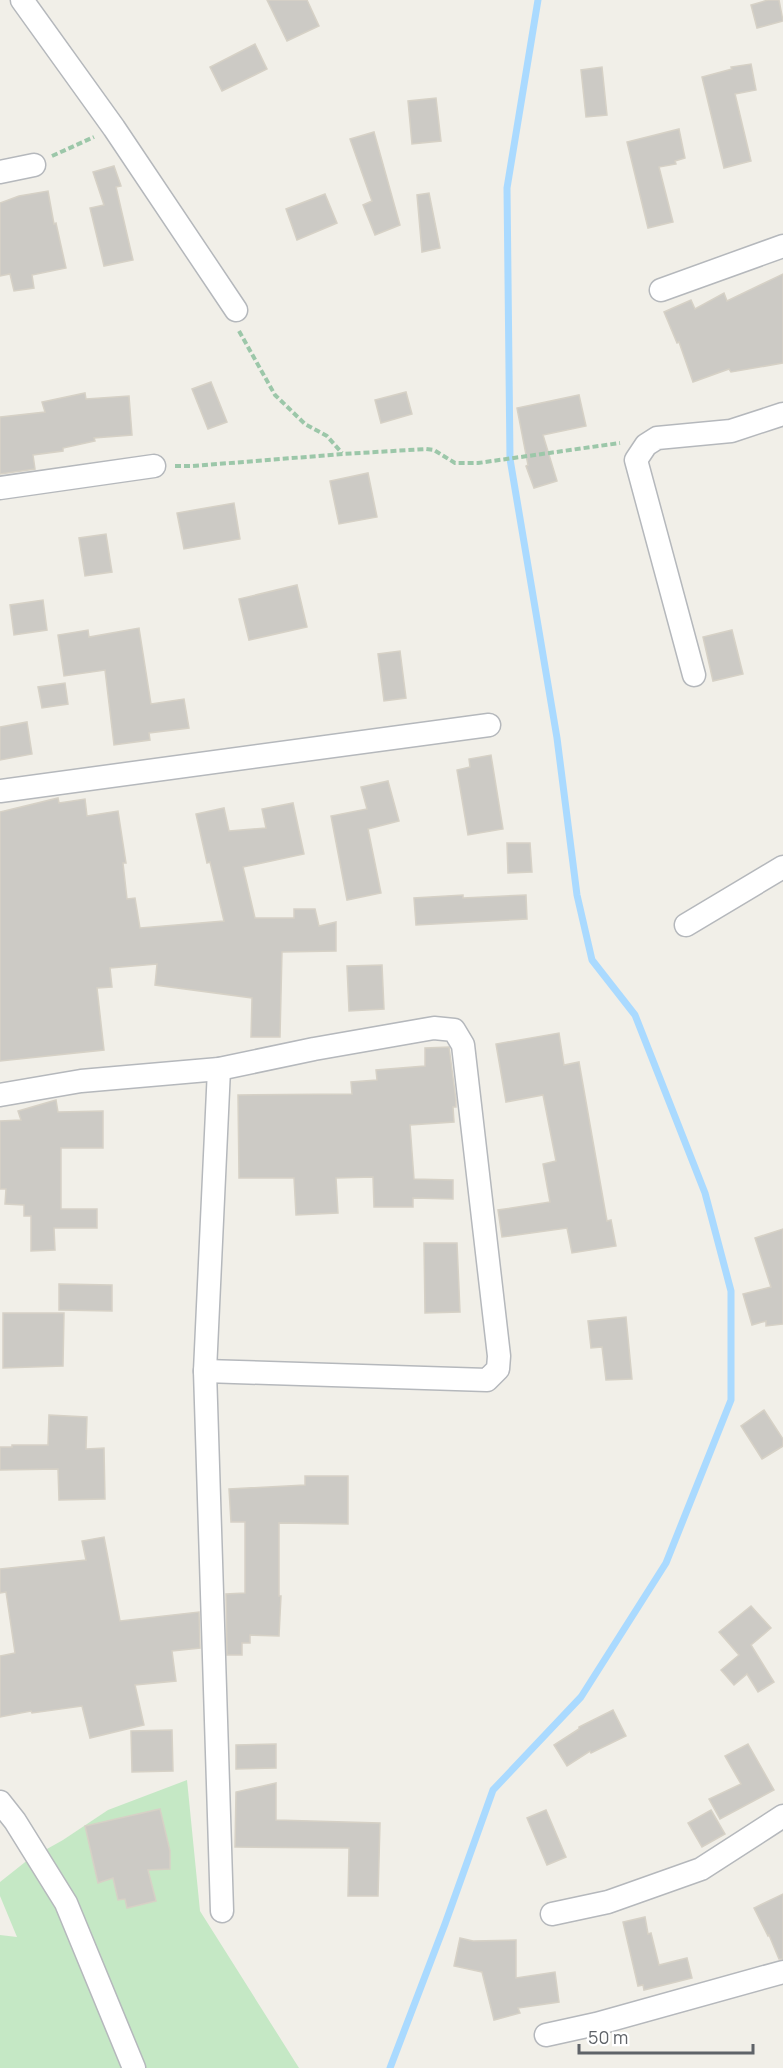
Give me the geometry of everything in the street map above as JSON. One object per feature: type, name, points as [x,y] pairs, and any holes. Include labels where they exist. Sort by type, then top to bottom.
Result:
[{"type":"street","points":[[22,0],[114,128],[236,310]]},
{"type":"street","points":[[0,172],[34,165]]},
{"type":"street","points":[[661,290],[783,246]]},
{"type":"street","points":[[694,675],[636,468],[636,460],[640,451],[657,438],[731,430],[783,414]]},
{"type":"street","points":[[0,488],[154,466]]},
{"type":"street","points":[[0,791],[489,725]]},
{"type":"street","points":[[686,925],[783,867]]},
{"type":"street","points":[[0,1095],[81,1081],[219,1069],[314,1049],[423,1030],[454,1030],[464,1045],[499,1356],[498,1369],[487,1380],[205,1371]]},
{"type":"street","points":[[219,1069],[205,1371],[222,1911]]},
{"type":"street","points":[[0,1802],[15,1821],[66,1903],[134,2068]]},
{"type":"street","points":[[552,1914],[608,1902],[701,1869],[783,1816]]},
{"type":"street","points":[[546,2035],[596,2024],[783,1972]]},
{"type":"path","points":[[34,165],[114,128]]},
{"type":"path","points":[[236,310],[237,328],[275,395],[305,424],[327,435],[343,454]]},
{"type":"path","points":[[154,466],[193,466],[343,454],[434,450],[455,463],[478,463],[657,438]]},
{"type":"green space","points":[[187,1780],[200,1911],[299,2068],[0,2068],[0,1935],[17,1937],[0,1896],[0,1882],[29,1859],[108,1810]]},
{"type":"building","points":[[267,0],[307,0],[319,26],[287,41]]},
{"type":"building","points":[[768,0],[779,0],[783,21],[757,28],[751,5]]},
{"type":"building","points":[[255,44],[267,69],[222,91],[210,67]]},
{"type":"building","points":[[751,64],[756,90],[735,94],[751,161],[724,168],[702,77],[732,69],[731,67]]},
{"type":"building","points":[[602,67],[607,115],[586,117],[581,70]]},
{"type":"building","points":[[436,98],[441,141],[412,144],[408,101]]},
{"type":"building","points":[[679,129],[685,158],[675,161],[676,164],[659,167],[673,222],[648,228],[627,142]]},
{"type":"building","points":[[374,132],[400,225],[375,235],[363,205],[372,201],[350,139]]},
{"type":"building","points":[[114,166],[121,186],[116,187],[133,260],[104,266],[90,208],[104,205],[93,172]]},
{"type":"building","points":[[48,191],[66,268],[32,275],[34,288],[14,291],[10,274],[0,276],[0,203],[19,196]]},
{"type":"building","points":[[429,193],[440,248],[422,252],[417,195]]},
{"type":"building","points":[[325,194],[337,223],[297,240],[286,209]]},
{"type":"building","points":[[783,274],[783,363],[731,372],[729,369],[693,382],[679,342],[677,343],[664,312],[691,300],[695,309],[724,293],[727,301]]},
{"type":"building","points":[[211,382],[227,422],[208,429],[192,389]]},
{"type":"building","points":[[406,392],[412,414],[381,423],[375,400]]},
{"type":"building","points":[[85,393],[86,399],[129,396],[132,435],[94,438],[95,441],[63,448],[63,451],[33,455],[35,469],[0,474],[0,417],[45,412],[42,402]]},
{"type":"building","points":[[579,395],[586,426],[543,435],[557,481],[534,488],[526,466],[528,465],[517,408]]},
{"type":"building","points":[[368,473],[377,517],[339,524],[330,481]]},
{"type":"building","points":[[234,503],[240,539],[184,549],[177,513]]},
{"type":"building","points":[[106,534],[112,572],[85,576],[79,538]]},
{"type":"building","points":[[297,585],[307,627],[249,640],[239,599]]},
{"type":"building","points":[[43,600],[47,630],[14,635],[10,605]]},
{"type":"building","points":[[139,628],[151,704],[184,699],[189,728],[149,733],[150,740],[114,745],[105,670],[64,676],[58,635],[88,630],[89,637]]},
{"type":"building","points":[[732,630],[743,674],[713,681],[703,637]]},
{"type":"building","points":[[400,651],[406,698],[384,701],[378,654]]},
{"type":"building","points":[[65,683],[68,704],[42,708],[38,687]]},
{"type":"building","points":[[27,722],[32,754],[0,760],[0,727]]},
{"type":"building","points":[[491,755],[503,829],[468,835],[457,770],[470,767],[469,759]]},
{"type":"building","points":[[388,781],[399,821],[368,829],[381,893],[347,900],[331,816],[367,809],[361,787]]},
{"type":"building","points":[[58,798],[59,803],[85,799],[87,816],[118,811],[126,863],[123,863],[127,899],[135,898],[140,928],[224,921],[196,814],[224,808],[229,831],[266,828],[262,809],[293,803],[304,854],[243,867],[255,918],[294,918],[294,909],[315,909],[319,926],[336,922],[336,951],[282,952],[280,1037],[251,1037],[252,998],[155,985],[157,964],[110,968],[112,987],[97,988],[104,1050],[0,1061],[0,812]]},
{"type":"building","points":[[507,843],[530,843],[532,872],[508,873]]},
{"type":"building","points":[[463,895],[463,898],[526,895],[527,919],[416,925],[414,898]]},
{"type":"building","points":[[382,965],[384,1009],[349,1011],[347,966]]},
{"type":"building","points":[[559,1033],[564,1065],[579,1062],[607,1221],[611,1220],[616,1246],[572,1253],[567,1228],[502,1237],[498,1210],[550,1202],[543,1164],[556,1161],[543,1095],[506,1102],[496,1044]]},
{"type":"building","points":[[449,1047],[456,1100],[456,1107],[453,1107],[454,1122],[410,1125],[414,1179],[453,1180],[453,1199],[413,1198],[413,1207],[374,1207],[373,1177],[336,1178],[338,1213],[296,1215],[294,1178],[239,1178],[238,1095],[352,1094],[351,1082],[377,1080],[376,1070],[425,1066],[425,1048]]},
{"type":"building","points":[[56,1100],[58,1112],[103,1111],[103,1148],[61,1148],[61,1209],[97,1209],[97,1228],[54,1228],[55,1250],[31,1251],[31,1216],[24,1216],[24,1205],[5,1204],[6,1189],[0,1189],[0,1121],[21,1120],[18,1111]]},
{"type":"building","points":[[783,1229],[783,1324],[766,1326],[766,1321],[752,1325],[743,1294],[771,1287],[755,1238]]},
{"type":"building","points":[[424,1243],[457,1243],[460,1312],[425,1313]]},
{"type":"building","points":[[59,1284],[112,1285],[112,1311],[59,1310]]},
{"type":"building","points":[[3,1313],[64,1313],[63,1366],[3,1368]]},
{"type":"building","points":[[626,1317],[632,1379],[606,1380],[602,1347],[591,1348],[588,1321]]},
{"type":"building","points":[[764,1410],[783,1439],[783,1446],[762,1459],[741,1426]]},
{"type":"building","points":[[49,1415],[87,1417],[86,1449],[104,1448],[105,1499],[59,1500],[58,1469],[0,1470],[0,1447],[48,1445]]},
{"type":"building","points":[[305,1476],[348,1476],[348,1524],[279,1523],[279,1596],[281,1596],[279,1636],[250,1635],[250,1643],[242,1643],[242,1655],[227,1655],[226,1594],[245,1593],[245,1522],[231,1522],[229,1489],[305,1485]]},
{"type":"building","points":[[104,1537],[120,1621],[199,1612],[200,1648],[172,1651],[176,1681],[135,1685],[144,1725],[90,1738],[82,1706],[32,1713],[31,1711],[0,1717],[0,1656],[15,1653],[6,1592],[0,1593],[0,1569],[86,1560],[82,1541]]},
{"type":"building","points":[[751,1606],[771,1628],[751,1645],[774,1682],[758,1692],[747,1674],[734,1685],[721,1670],[739,1655],[719,1632]]},
{"type":"building","points":[[613,1710],[626,1736],[591,1753],[590,1751],[567,1766],[554,1745],[579,1727]]},
{"type":"building","points":[[172,1730],[173,1771],[132,1772],[131,1731]]},
{"type":"building","points":[[276,1744],[276,1768],[236,1769],[236,1745]]},
{"type":"building","points":[[748,1744],[774,1790],[720,1819],[709,1799],[741,1784],[725,1756]]},
{"type":"building","points":[[276,1783],[276,1820],[380,1823],[378,1896],[348,1896],[349,1848],[235,1847],[236,1792]]},
{"type":"building","points":[[160,1809],[170,1851],[170,1869],[148,1870],[156,1901],[127,1908],[125,1899],[118,1900],[113,1878],[98,1883],[85,1826]]},
{"type":"building","points":[[546,1810],[566,1857],[547,1865],[527,1818]]},
{"type":"building","points":[[711,1810],[725,1834],[702,1847],[688,1823]]},
{"type":"building","points":[[783,1894],[783,1959],[779,1959],[754,1908]]},
{"type":"building","points":[[645,1917],[648,1934],[651,1933],[659,1965],[687,1958],[692,1978],[644,1990],[643,1985],[638,1986],[623,1922]]},
{"type":"building","points":[[460,1938],[473,1941],[516,1940],[516,1978],[555,1972],[559,2002],[518,2008],[520,2013],[494,2020],[482,1972],[454,1966]]},
{"type":"waterway","points":[[390,2068],[493,1790],[581,1697],[666,1563],[731,1400],[731,1291],[705,1193],[635,1015],[592,960],[577,895],[557,738],[510,459],[507,188],[538,0]]}]
